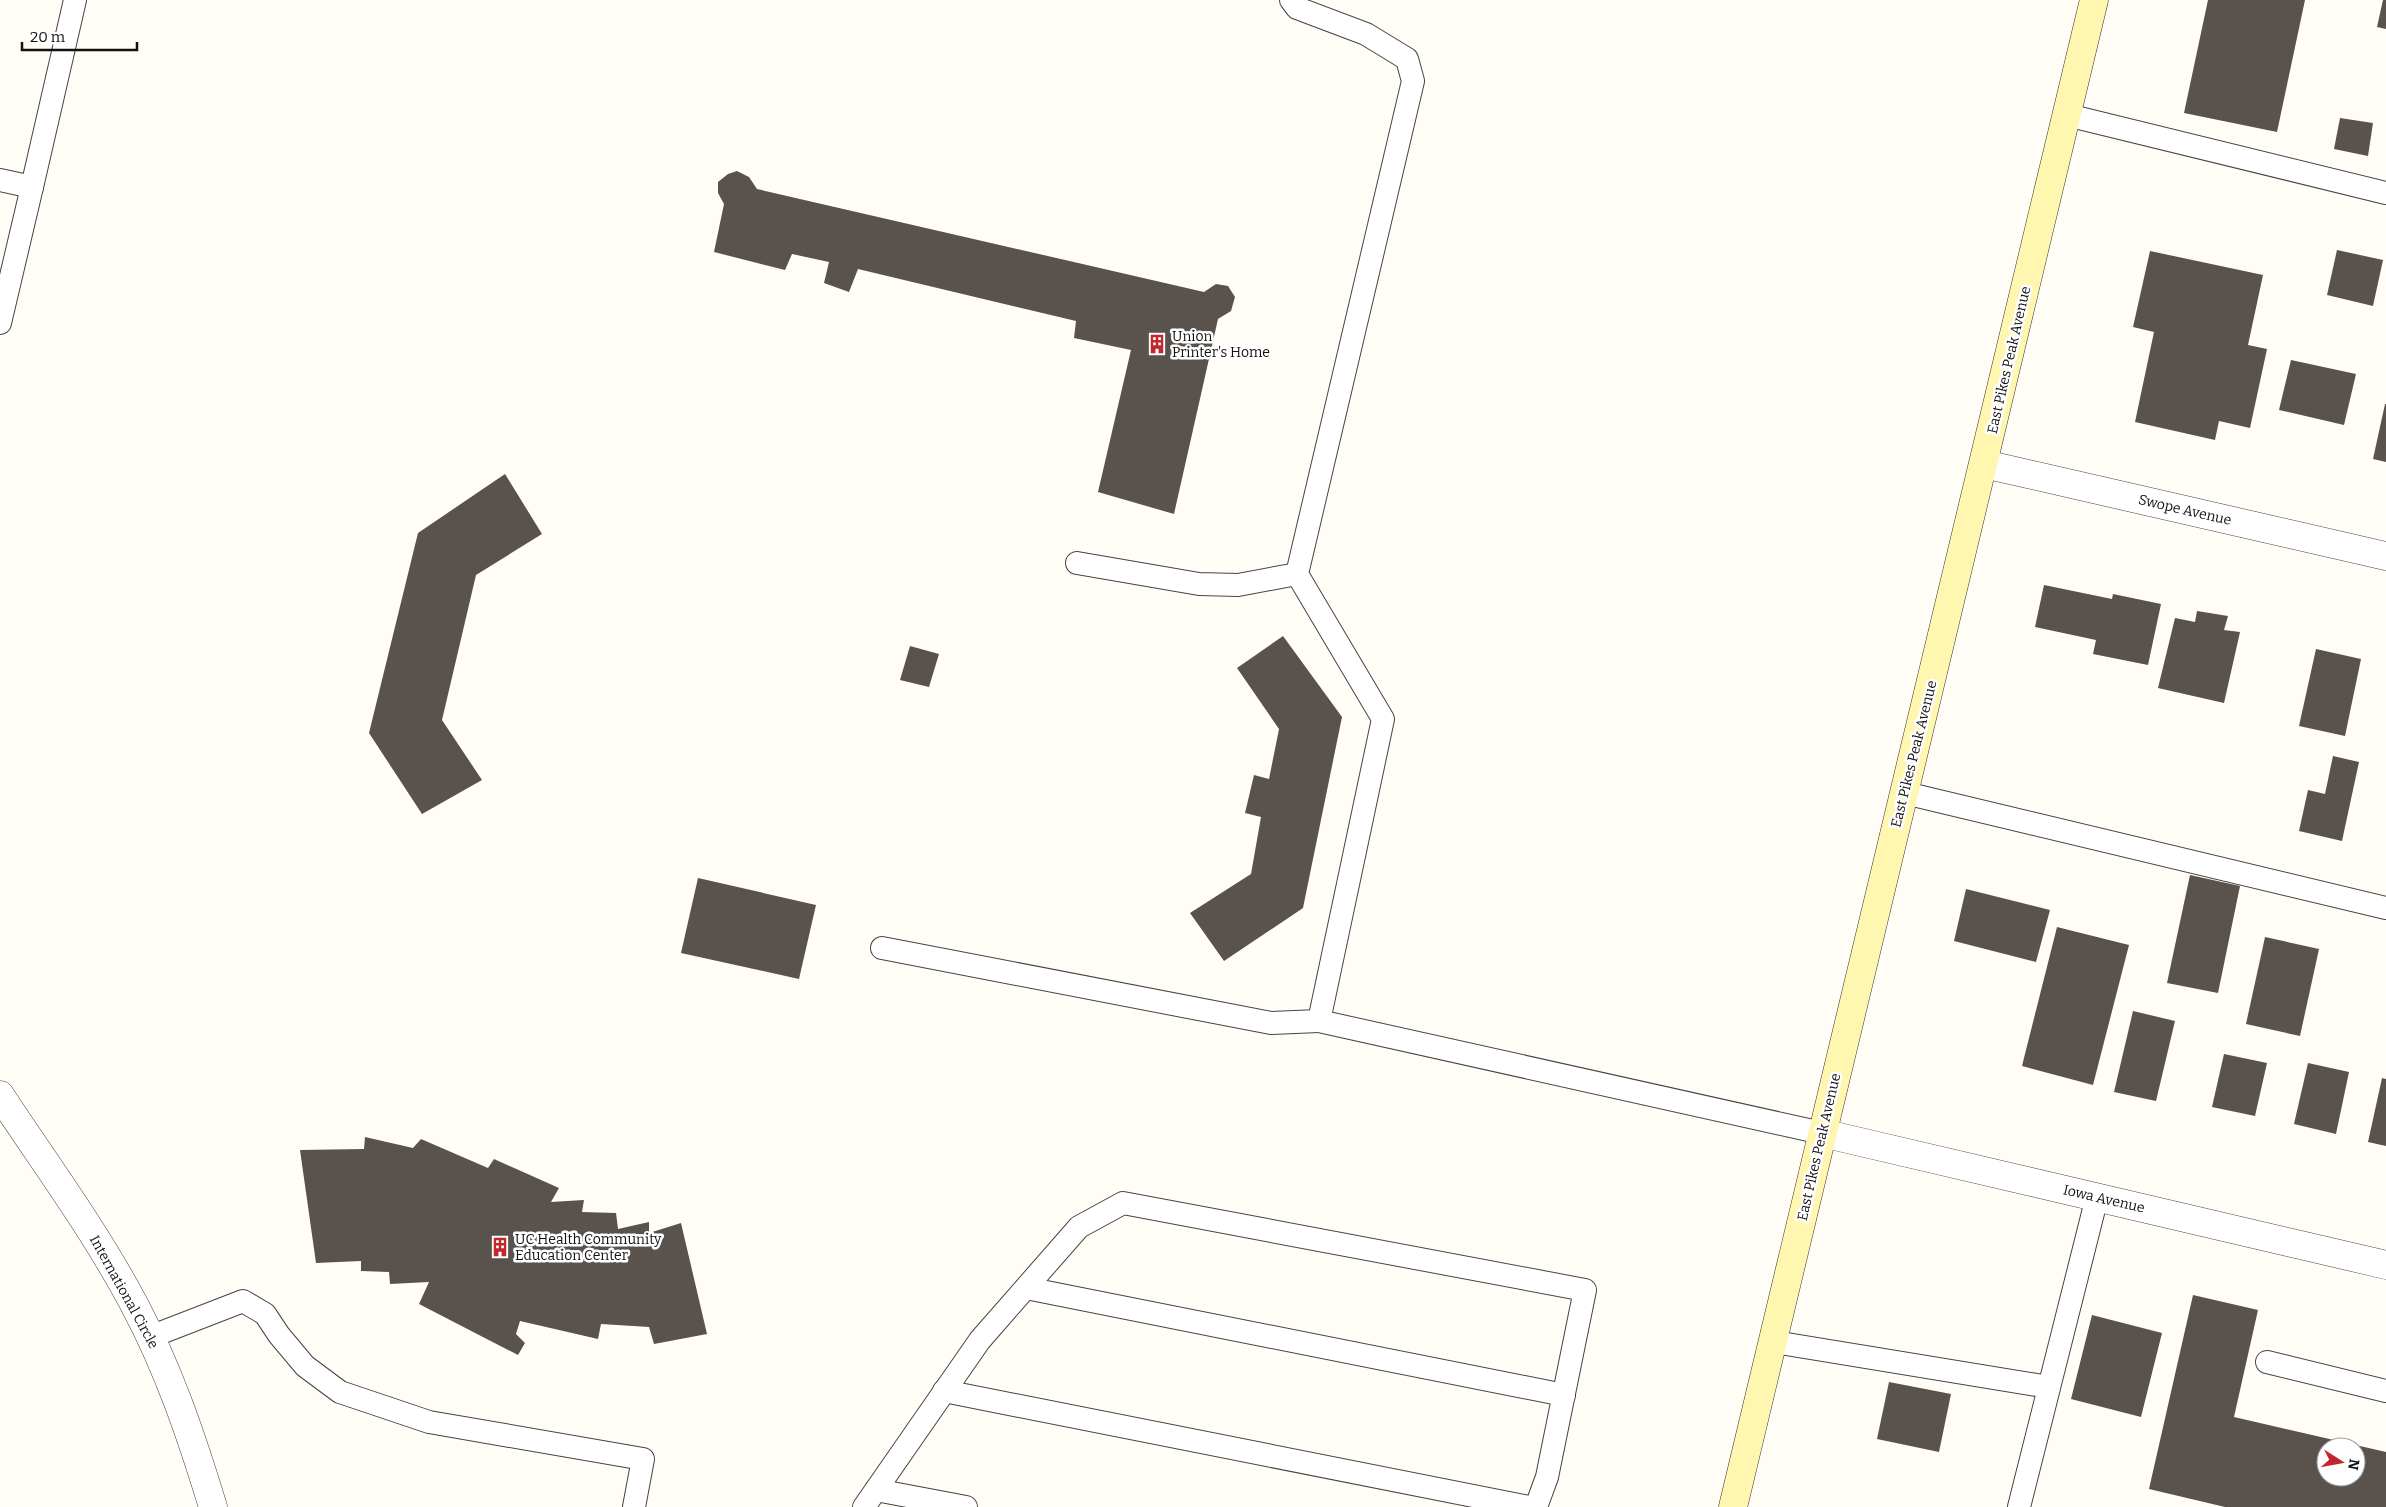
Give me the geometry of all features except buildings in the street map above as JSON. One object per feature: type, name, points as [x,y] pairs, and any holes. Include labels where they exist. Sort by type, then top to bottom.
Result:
[{"type":"main road","name":"East Pikes Peak Avenue","points":[[1733,1507],[2094,0]]},
{"type":"street","name":"Swope Avenue","points":[[1984,464],[2386,556]]},
{"type":"street","name":"International Circle","points":[[0,1096],[100,1244],[150,1337],[170,1382],[195,1450],[213,1507]]},
{"type":"street","name":"Iowa Avenue","points":[[1822,1133],[2386,1265]]},
{"type":"lane","points":[[0,323],[76,0]]},
{"type":"lane","points":[[1290,0],[1297,8],[1366,34],[1407,60],[1413,81],[1298,574],[1383,719],[1319,1020]]},
{"type":"lane","points":[[2067,115],[2386,193]]},
{"type":"lane","points":[[0,180],[32,188]]},
{"type":"lane","points":[[1077,563],[1199,584],[1238,585],[1298,574]]},
{"type":"lane","points":[[1905,793],[2386,908]]},
{"type":"lane","points":[[882,948],[1271,1023],[1319,1020],[1822,1133]]},
{"type":"lane","points":[[2019,1507],[2097,1197]]},
{"type":"lane","points":[[966,1507],[870,1498],[980,1340],[1078,1227],[1123,1203],[1585,1290],[1546,1477],[1536,1507]]},
{"type":"lane","points":[[1026,1288],[1564,1395]]},
{"type":"lane","points":[[150,1337],[244,1302],[264,1314],[305,1366],[340,1392],[429,1422],[643,1459],[634,1507]]},
{"type":"lane","points":[[1774,1342],[2049,1386]]},
{"type":"lane","points":[[2267,1362],[2386,1390]]},
{"type":"lane","points":[[944,1391],[1529,1507]]},
{"type":"place","name":"Union Printer's Home","points":[[1157,344]]},
{"type":"place","name":"UC Health Community Education Center","points":[[500,1247]]}]
